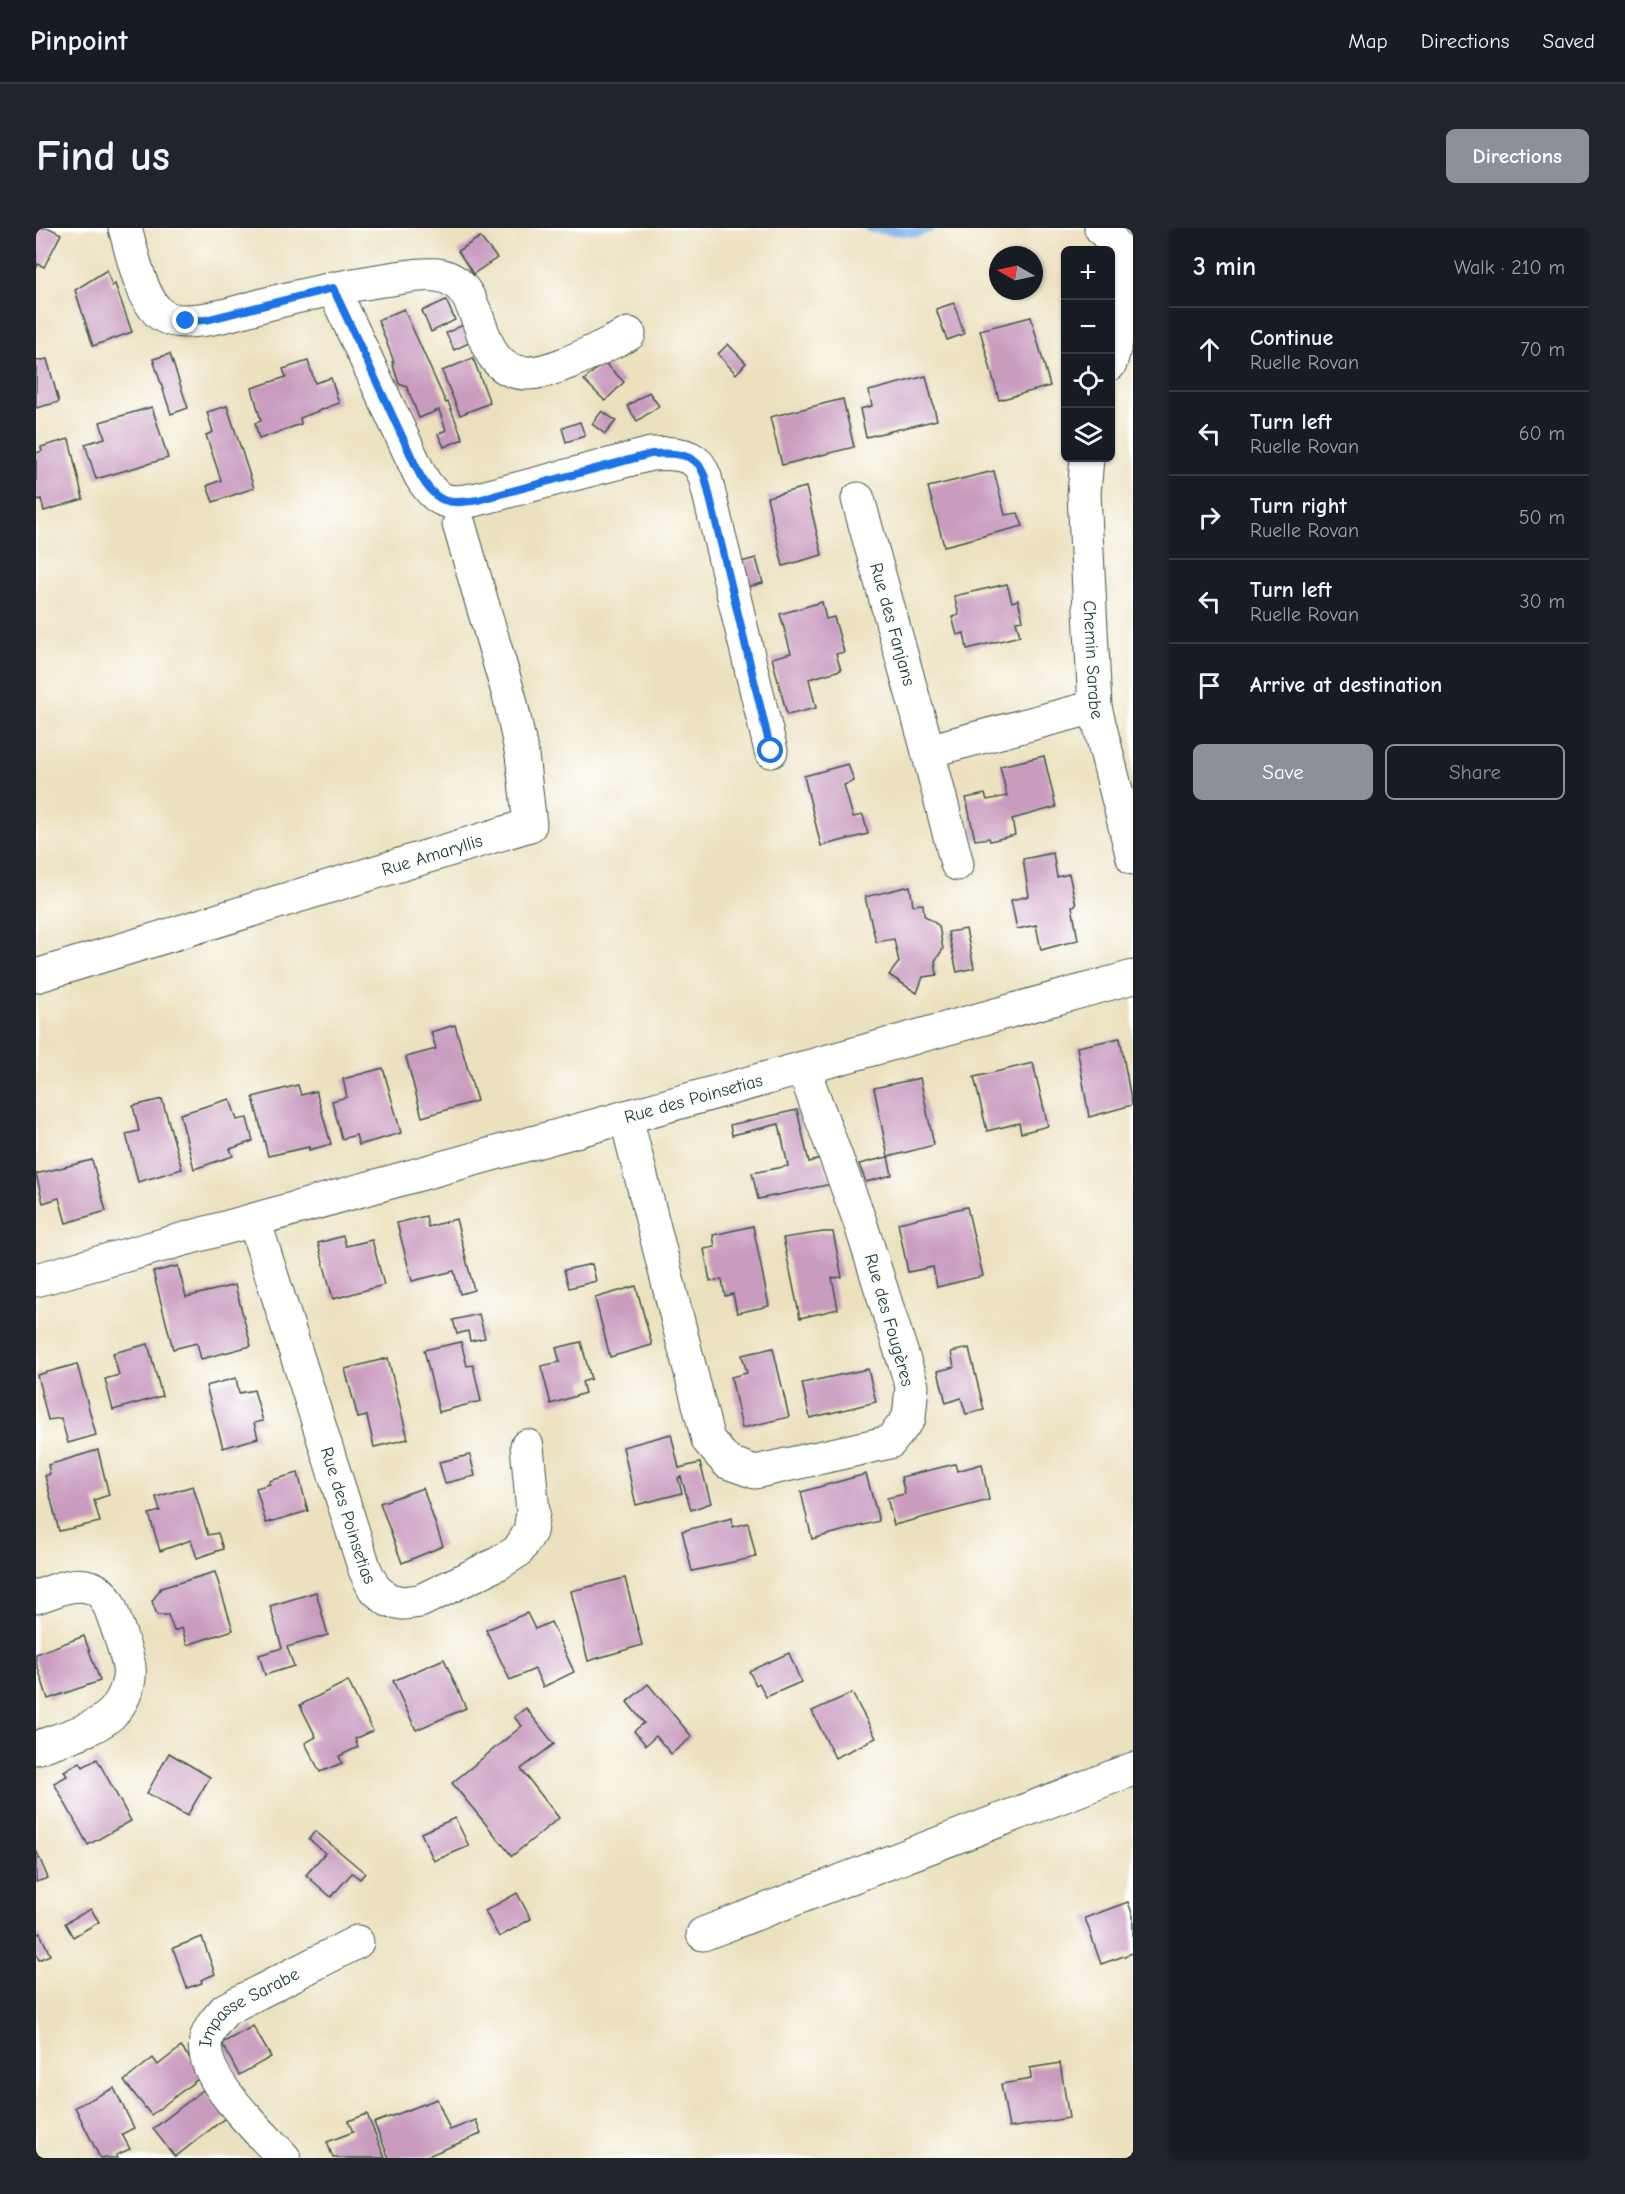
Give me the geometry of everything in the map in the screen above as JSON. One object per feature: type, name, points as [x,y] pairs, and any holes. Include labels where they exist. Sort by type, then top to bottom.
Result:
[{"type":"street","points":[[125,228],[145,292],[157,312],[173,321],[206,320],[333,288],[428,274],[448,277],[459,283],[468,294],[496,360],[510,372],[529,374],[549,370],[629,334]]},
{"type":"street","points":[[1101,228],[1119,251],[1128,274],[1128,298],[1113,354]]},
{"type":"street","points":[[333,288],[420,475],[433,494],[444,501],[456,503],[478,500],[651,454],[678,454],[698,464],[705,477],[771,751]]},
{"type":"street","name":"Chemin Sarabe","points":[[1087,462],[1084,494],[1095,708],[1133,858]]},
{"type":"street","name":"Rue des Fanjans","points":[[858,499],[957,864]]},
{"type":"street","name":"Rue Amaryllis","points":[[36,976],[530,825],[522,754],[510,699],[459,524]]},
{"type":"street","points":[[927,751],[1095,708]]},
{"type":"street","name":"Rue des Poinsetias","points":[[36,1281],[1133,977]]},
{"type":"street","name":"Rue des Fougères","points":[[626,1117],[708,1440],[728,1462],[755,1472],[890,1442],[909,1418],[912,1386],[859,1219],[803,1068]]},
{"type":"street","name":"Rue des Poinsetias","points":[[254,1220],[366,1570],[374,1588],[388,1600],[404,1603],[420,1601],[499,1563],[518,1551],[530,1532],[533,1512],[527,1446]]},
{"type":"street","points":[[36,1597],[76,1585],[93,1588],[100,1592],[108,1602],[129,1667],[128,1683],[123,1698],[107,1717],[101,1722],[36,1748]]},
{"type":"street","points":[[704,1934],[1133,1769]]},
{"type":"street","name":"Impasse Sarabe","points":[[284,2158],[216,2082],[207,2062],[206,2041],[212,2025],[226,2009],[357,1941]]},
{"type":"building","points":[[36,228],[49,228],[61,234],[44,267],[38,264],[36,269]]},
{"type":"building","points":[[480,237],[497,258],[473,274],[458,251]]},
{"type":"building","points":[[107,270],[112,286],[115,284],[132,332],[93,346],[75,290]]},
{"type":"building","points":[[446,300],[455,320],[431,332],[422,311]]},
{"type":"building","points":[[954,303],[964,334],[947,340],[936,309]]},
{"type":"building","points":[[404,309],[463,439],[444,447],[438,434],[446,430],[439,410],[419,418],[407,387],[399,384],[392,362],[394,362],[378,320]]},
{"type":"building","points":[[1031,317],[1050,386],[999,400],[980,330]]},
{"type":"building","points":[[463,325],[471,342],[454,350],[446,333]]},
{"type":"building","points":[[728,344],[746,363],[736,374],[718,354]]},
{"type":"building","points":[[170,354],[188,408],[171,414],[153,359]]},
{"type":"building","points":[[473,358],[490,403],[460,415],[442,371]]},
{"type":"building","points":[[47,359],[59,402],[36,408],[36,361]]},
{"type":"building","points":[[308,361],[315,383],[331,378],[339,403],[300,418],[301,424],[259,439],[255,423],[261,421],[252,388],[286,377],[283,369]]},
{"type":"building","points":[[604,362],[624,382],[605,401],[584,380]]},
{"type":"building","points":[[926,376],[937,420],[866,437],[860,409],[872,406],[869,391]]},
{"type":"building","points":[[649,392],[659,406],[637,421],[627,406]]},
{"type":"building","points":[[843,399],[854,447],[782,465],[770,417]]},
{"type":"building","points":[[227,406],[254,488],[213,502],[207,486],[221,480],[206,435],[213,432],[207,412]]},
{"type":"building","points":[[152,407],[168,458],[96,479],[85,444],[105,438],[100,422]]},
{"type":"building","points":[[602,411],[616,421],[605,434],[592,424]]},
{"type":"building","points":[[580,422],[585,436],[566,442],[562,428]]},
{"type":"building","points":[[69,439],[83,499],[44,511],[41,499],[36,500],[36,453],[42,451],[41,447]]},
{"type":"building","points":[[994,471],[1005,515],[1018,513],[1023,526],[944,546],[928,487]]},
{"type":"building","points":[[806,487],[822,555],[783,566],[767,497]]},
{"type":"building","points":[[756,558],[763,583],[747,587],[741,562]]},
{"type":"building","points":[[1007,584],[1012,602],[1018,600],[1023,620],[1016,621],[1020,636],[967,649],[964,633],[957,635],[952,617],[959,615],[954,596]]},
{"type":"building","points":[[822,602],[826,619],[834,617],[844,652],[836,654],[841,670],[809,679],[816,708],[787,715],[772,658],[791,653],[780,614]]},
{"type":"building","points":[[1044,756],[1056,807],[1012,819],[1015,835],[990,841],[989,838],[975,840],[966,798],[985,794],[987,800],[1007,796],[1000,766]]},
{"type":"building","points":[[848,764],[854,781],[844,785],[853,817],[863,815],[868,834],[821,846],[804,776]]},
{"type":"building","points":[[1053,853],[1057,877],[1069,874],[1076,905],[1072,906],[1078,940],[1041,950],[1036,925],[1017,929],[1011,900],[1029,896],[1023,859]]},
{"type":"building","points":[[910,886],[913,905],[923,904],[924,915],[939,926],[943,949],[935,961],[937,975],[923,977],[917,993],[889,975],[899,962],[894,939],[876,942],[865,897]]},
{"type":"building","points":[[966,929],[974,968],[957,972],[948,932]]},
{"type":"building","points":[[455,1025],[477,1101],[422,1117],[406,1057],[436,1049],[431,1032]]},
{"type":"building","points":[[1120,1038],[1132,1105],[1089,1117],[1077,1047]]},
{"type":"building","points":[[1033,1063],[1048,1126],[1021,1133],[1019,1123],[987,1131],[974,1077]]},
{"type":"building","points":[[383,1068],[401,1133],[359,1145],[356,1135],[342,1139],[332,1101],[347,1097],[343,1079]]},
{"type":"building","points":[[920,1078],[934,1145],[888,1157],[874,1088]]},
{"type":"building","points":[[298,1085],[301,1095],[316,1091],[331,1144],[268,1156],[253,1097]]},
{"type":"building","points":[[162,1099],[182,1169],[138,1182],[126,1134],[139,1131],[133,1106]]},
{"type":"building","points":[[230,1099],[237,1120],[247,1118],[253,1141],[230,1149],[233,1156],[194,1169],[180,1114]]},
{"type":"building","points":[[797,1110],[809,1162],[822,1159],[832,1184],[758,1199],[752,1173],[788,1166],[779,1124],[732,1135],[730,1125]]},
{"type":"building","points":[[888,1157],[892,1175],[866,1182],[859,1164]]},
{"type":"building","points":[[92,1160],[106,1211],[66,1223],[59,1198],[43,1203],[36,1174]]},
{"type":"building","points":[[967,1207],[983,1276],[937,1287],[933,1267],[908,1272],[898,1223]]},
{"type":"building","points":[[426,1216],[428,1227],[456,1219],[474,1290],[460,1294],[454,1271],[412,1281],[397,1223]]},
{"type":"building","points":[[753,1226],[769,1306],[737,1313],[733,1294],[725,1296],[722,1280],[710,1281],[704,1249],[715,1247],[713,1235]]},
{"type":"building","points":[[833,1232],[842,1277],[832,1278],[838,1309],[800,1318],[783,1238]]},
{"type":"building","points":[[343,1236],[346,1246],[372,1240],[384,1285],[333,1299],[318,1243]]},
{"type":"building","points":[[592,1264],[596,1281],[569,1288],[564,1270]]},
{"type":"building","points":[[178,1266],[186,1297],[235,1285],[251,1346],[201,1359],[197,1343],[173,1349],[153,1272]]},
{"type":"building","points":[[636,1286],[652,1345],[610,1357],[595,1298]]},
{"type":"building","points":[[479,1314],[485,1338],[470,1341],[468,1331],[457,1334],[453,1320]]},
{"type":"building","points":[[461,1342],[467,1366],[473,1365],[481,1401],[439,1412],[424,1350]]},
{"type":"building","points":[[581,1342],[591,1379],[582,1382],[585,1393],[551,1404],[541,1366],[560,1362],[556,1348]]},
{"type":"building","points":[[148,1344],[162,1396],[113,1410],[105,1379],[119,1375],[113,1353]]},
{"type":"building","points":[[773,1348],[789,1417],[742,1428],[731,1377],[747,1373],[742,1355]]},
{"type":"building","points":[[969,1348],[984,1410],[966,1414],[961,1398],[946,1403],[938,1371],[954,1367],[951,1352]]},
{"type":"building","points":[[388,1358],[408,1439],[374,1447],[367,1416],[358,1418],[345,1369]]},
{"type":"building","points":[[77,1364],[96,1435],[68,1443],[61,1418],[48,1420],[37,1375]]},
{"type":"building","points":[[868,1369],[876,1402],[810,1418],[802,1383]]},
{"type":"building","points":[[236,1378],[239,1393],[254,1390],[263,1421],[254,1423],[258,1438],[223,1448],[206,1386]]},
{"type":"building","points":[[671,1434],[679,1468],[700,1463],[711,1503],[691,1510],[681,1477],[678,1478],[682,1493],[636,1505],[623,1447]]},
{"type":"building","points":[[98,1450],[109,1495],[94,1500],[100,1522],[59,1531],[45,1476],[50,1474],[48,1465]]},
{"type":"building","points":[[470,1455],[475,1476],[445,1483],[439,1462]]},
{"type":"building","points":[[955,1464],[957,1471],[982,1464],[989,1500],[894,1525],[887,1498],[905,1494],[901,1477]]},
{"type":"building","points":[[298,1473],[308,1511],[266,1523],[256,1488],[270,1484],[269,1481]]},
{"type":"building","points":[[866,1474],[879,1521],[812,1539],[801,1492]]},
{"type":"building","points":[[193,1486],[208,1535],[218,1533],[223,1549],[197,1558],[191,1540],[160,1551],[149,1514],[160,1511],[156,1497]]},
{"type":"building","points":[[423,1488],[443,1546],[402,1563],[380,1503]]},
{"type":"building","points":[[732,1518],[733,1527],[748,1523],[756,1557],[692,1571],[682,1531]]},
{"type":"building","points":[[215,1572],[233,1630],[187,1645],[182,1628],[174,1631],[168,1615],[157,1615],[152,1601],[161,1588]]},
{"type":"building","points":[[625,1578],[642,1645],[588,1661],[571,1591]]},
{"type":"building","points":[[316,1592],[328,1635],[287,1647],[294,1666],[265,1675],[259,1655],[282,1648],[270,1606]]},
{"type":"building","points":[[527,1613],[535,1629],[551,1622],[574,1672],[543,1687],[535,1669],[510,1680],[486,1630]]},
{"type":"building","points":[[84,1636],[100,1681],[48,1699],[36,1662],[36,1654]]},
{"type":"building","points":[[789,1653],[801,1682],[766,1697],[759,1683],[756,1685],[749,1671]]},
{"type":"building","points":[[444,1659],[466,1708],[416,1730],[393,1681]]},
{"type":"building","points":[[348,1681],[373,1731],[355,1739],[358,1747],[339,1756],[342,1763],[320,1772],[305,1743],[316,1737],[300,1705]]},
{"type":"building","points":[[648,1684],[692,1737],[671,1754],[656,1736],[646,1745],[634,1731],[644,1723],[627,1702]]},
{"type":"building","points":[[852,1693],[876,1738],[835,1758],[812,1711]]},
{"type":"building","points":[[526,1708],[554,1744],[521,1769],[559,1818],[512,1856],[452,1783],[522,1726],[514,1717]]},
{"type":"building","points":[[169,1753],[210,1777],[187,1816],[147,1793]]},
{"type":"building","points":[[97,1759],[131,1821],[88,1845],[54,1783],[67,1776],[64,1771],[80,1762],[83,1767]]},
{"type":"building","points":[[455,1818],[469,1846],[434,1861],[421,1833]]},
{"type":"building","points":[[315,1831],[365,1873],[360,1879],[352,1873],[331,1897],[306,1875],[325,1853],[309,1839]]},
{"type":"building","points":[[36,1850],[48,1878],[36,1882]]},
{"type":"building","points":[[517,1893],[531,1919],[499,1937],[485,1911]]},
{"type":"building","points":[[1128,1902],[1133,1916],[1133,1953],[1101,1964],[1085,1918]]},
{"type":"building","points":[[91,1909],[99,1922],[73,1937],[65,1923]]},
{"type":"building","points":[[40,1933],[50,1955],[39,1960],[36,1953],[36,1935]]},
{"type":"building","points":[[202,1937],[215,1974],[201,1980],[202,1983],[187,1988],[173,1948]]},
{"type":"building","points":[[253,2026],[271,2057],[239,2075],[222,2043]]},
{"type":"building","points":[[181,2047],[203,2075],[151,2115],[124,2081],[153,2058],[158,2065]]},
{"type":"building","points":[[1060,2063],[1069,2118],[1009,2128],[1001,2084],[1031,2079],[1030,2068]]},
{"type":"building","points":[[114,2088],[134,2128],[122,2134],[130,2149],[116,2155],[118,2158],[100,2158],[75,2107]]},
{"type":"building","points":[[203,2090],[225,2118],[175,2157],[153,2129]]},
{"type":"building","points":[[437,2099],[450,2130],[476,2120],[481,2134],[423,2158],[389,2158],[374,2123]]},
{"type":"building","points":[[367,2114],[385,2158],[333,2158],[327,2142],[353,2132],[348,2121]]},
{"type":"waterway","points":[[869,228],[916,233],[930,228]]},
{"type":"route","points":[[186,321],[206,320],[333,288],[420,475],[433,494],[444,501],[456,503],[478,500],[651,454],[678,454],[690,458],[698,464],[705,477],[771,751]]}]
